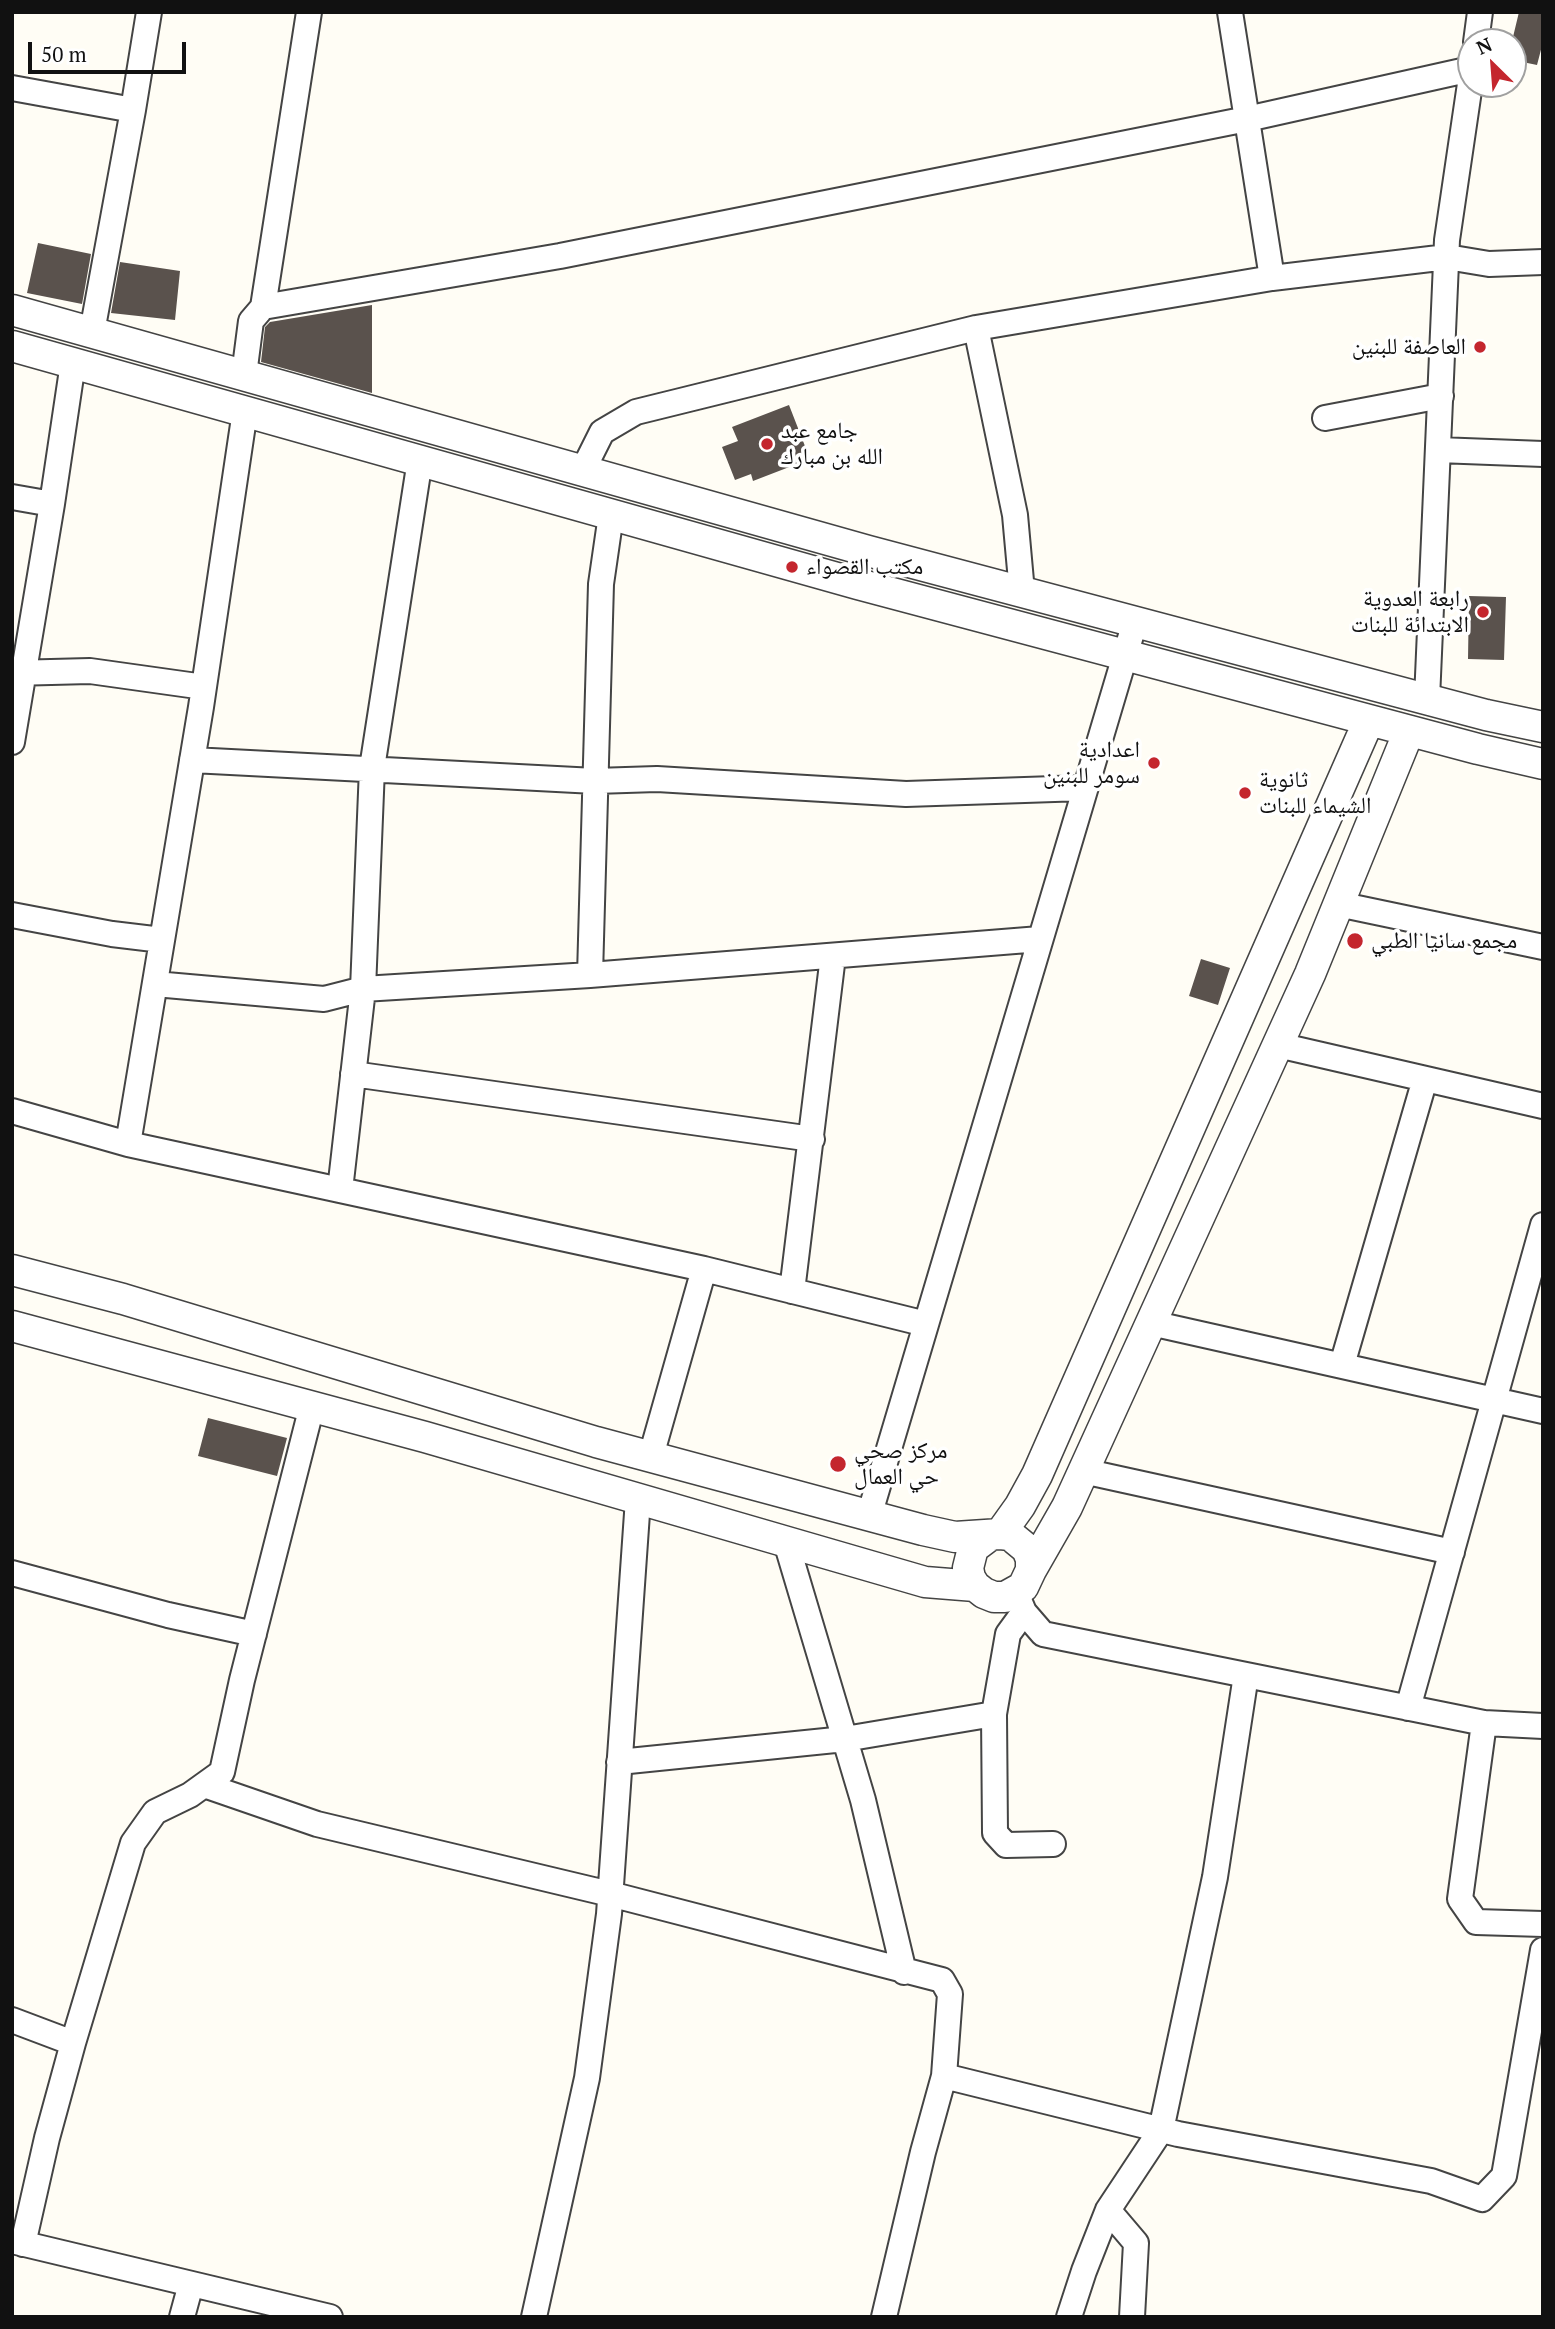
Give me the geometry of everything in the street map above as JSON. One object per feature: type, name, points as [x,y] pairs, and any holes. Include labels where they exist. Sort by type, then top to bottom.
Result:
[{"type":"street","points":[[92,332],[149,12]]},
{"type":"street","points":[[244,375],[251,321],[263,307],[309,12]]},
{"type":"street","points":[[1230,12],[1272,278]]},
{"type":"street","points":[[263,307],[559,256],[1247,119],[1457,72]]},
{"type":"street","points":[[12,88],[133,110]]},
{"type":"street","points":[[1427,699],[1447,257],[1468,98]]},
{"type":"street","points":[[583,470],[602,432],[636,412],[976,328],[1272,278],[1447,257],[1489,264],[1543,262]]},
{"type":"street","points":[[12,310],[1023,592],[1543,727]]},
{"type":"street","points":[[976,328],[1015,515],[1023,592]]},
{"type":"street","points":[[12,345],[858,584],[1409,731],[1543,764]]},
{"type":"street","points":[[12,742],[18,673],[52,504],[73,363]]},
{"type":"street","points":[[1325,418],[1441,396]]},
{"type":"street","points":[[128,1144],[204,687],[245,411]]},
{"type":"street","points":[[1438,450],[1543,454]]},
{"type":"street","points":[[340,1190],[363,989],[372,768],[419,460]]},
{"type":"street","points":[[590,975],[601,584],[624,518],[650,489]]},
{"type":"street","points":[[12,497],[52,504]]},
{"type":"street","points":[[869,1516],[1135,622]]},
{"type":"street","points":[[18,673],[90,671],[204,687]]},
{"type":"street","points":[[975,1587],[968,1567],[973,1548],[994,1535],[1020,1506],[1037,1475],[1369,720]]},
{"type":"street","points":[[1052,1844],[1006,1845],[995,1833],[994,1714],[1009,1634],[1024,1592],[1067,1507],[1310,974],[1409,731]]},
{"type":"street","points":[[192,760],[595,781],[657,779],[906,794],[1084,789]]},
{"type":"street","points":[[1338,904],[1543,947]]},
{"type":"street","points":[[12,915],[112,934],[162,940]]},
{"type":"street","points":[[155,984],[324,999],[363,989],[590,975],[1040,939]]},
{"type":"street","points":[[792,1291],[833,956]]},
{"type":"street","points":[[1278,1045],[1543,1106]]},
{"type":"street","points":[[353,1074],[812,1139]]},
{"type":"street","points":[[1342,1365],[1425,1079]]},
{"type":"street","points":[[12,1111],[128,1144],[704,1269],[926,1324]]},
{"type":"street","points":[[1408,1708],[1543,1225]]},
{"type":"street","points":[[651,1456],[704,1269]]},
{"type":"street","points":[[12,1270],[123,1299],[596,1442],[869,1516],[955,1537],[1010,1535],[1027,1549],[1031,1559],[1024,1592],[1043,1634],[1483,1723],[1543,1726]]},
{"type":"street","points":[[1151,1323],[1543,1411]]},
{"type":"street","points":[[12,1326],[312,1406],[925,1582],[975,1587],[994,1597],[1024,1592]]},
{"type":"street","points":[[312,1406],[222,1772],[190,1795],[155,1812],[133,1843],[17,2243],[330,2317]]},
{"type":"street","points":[[1083,1471],[1452,1552]]},
{"type":"street","points":[[534,2317],[587,2078],[610,1894],[638,1499]]},
{"type":"street","points":[[786,1542],[863,1800],[904,1972]]},
{"type":"street","points":[[12,1573],[168,1615],[254,1634]]},
{"type":"street","points":[[1069,2317],[1108,2210],[1161,2130],[1215,1877],[1246,1675]]},
{"type":"street","points":[[619,1762],[845,1739],[994,1714]]},
{"type":"street","points":[[1483,1723],[1460,1899],[1476,1922],[1543,1924]]},
{"type":"street","points":[[204,1785],[317,1824],[610,1894],[942,1980],[950,1994],[944,2076],[884,2317]]},
{"type":"street","points":[[944,2076],[1161,2130],[1432,2181],[1482,2199],[1504,2176],[1543,1950]]},
{"type":"street","points":[[12,2021],[73,2043]]},
{"type":"street","points":[[1108,2210],[1136,2243],[1132,2317]]},
{"type":"street","points":[[182,2317],[191,2284]]},
{"type":"building","points":[[1519,12],[1543,12],[1543,42],[1537,65],[1527,63],[1527,28],[1515,28]]},
{"type":"building","points":[[38,243],[91,254],[82,304],[27,293]]},
{"type":"building","points":[[120,262],[180,271],[175,320],[111,313]]},
{"type":"building","points":[[372,305],[372,393],[261,362],[265,327],[270,322]]},
{"type":"building","name":"جامع عبد الله بن مبارك","points":[[789,405],[810,459],[753,481],[751,474],[735,480],[722,447],[738,441],[732,427]]},
{"type":"building","points":[[1469,596],[1506,597],[1504,660],[1468,659]]},
{"type":"building","points":[[1201,959],[1230,968],[1218,1005],[1189,996]]},
{"type":"building","points":[[208,1418],[287,1438],[277,1476],[198,1456]]},
{"type":"place","name":"العاصفة للبنين","points":[[1480,347]]},
{"type":"place","name":"جامع عبد الله بن مبارك","points":[[767,444]]},
{"type":"place","name":"مكتب القصواء","points":[[792,567]]},
{"type":"place","name":"رابعة العدوية الابتدائة للبنات","points":[[1483,612]]},
{"type":"place","name":"اعدادية سومر للبنين","points":[[1154,763]]},
{"type":"place","name":"ثانوية الشيماء للبنات","points":[[1245,793]]},
{"type":"place","name":"مجمع سانيا الطبي","points":[[1355,941]]},
{"type":"place","name":"مركز صحي حي العمال","points":[[838,1464]]}]
